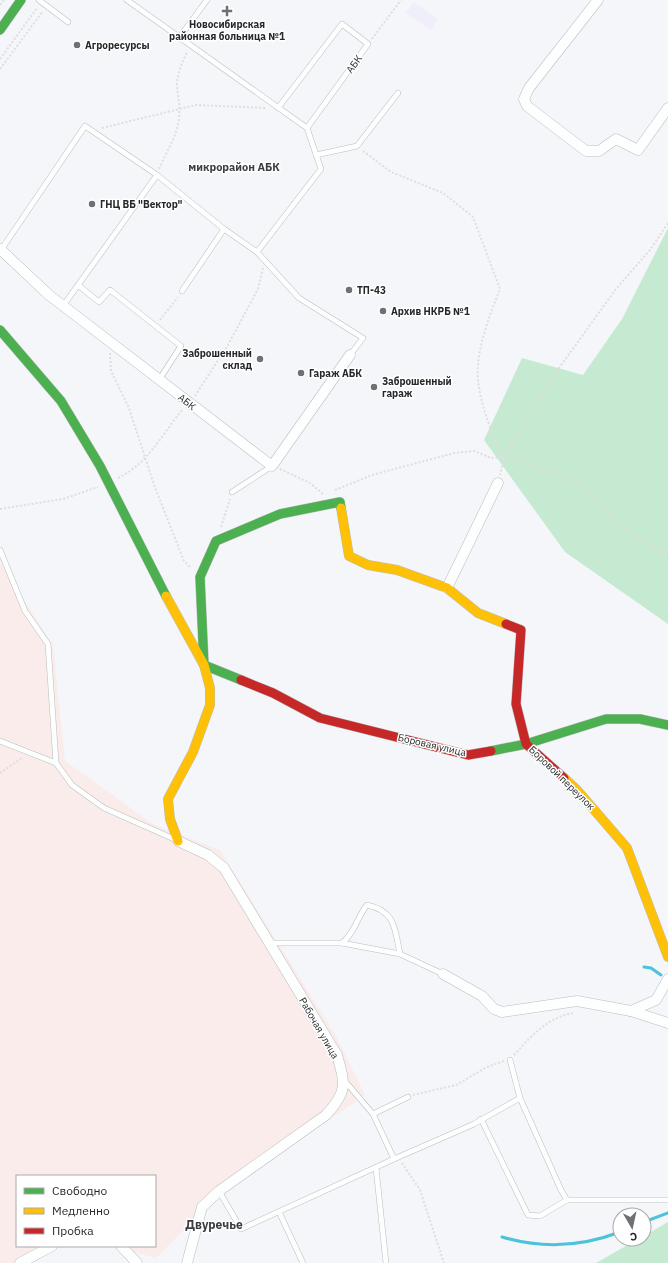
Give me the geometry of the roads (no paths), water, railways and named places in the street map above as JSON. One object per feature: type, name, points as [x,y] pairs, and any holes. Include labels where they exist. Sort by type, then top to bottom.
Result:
[{"type":"street","points":[[0,30],[21,0]]},
{"type":"street","points":[[598,0],[529,88],[524,99],[527,106],[586,151],[599,151],[616,139],[638,150],[668,108]]},
{"type":"street","name":"АБК","points":[[0,249],[49,295],[272,466]]},
{"type":"street","points":[[0,330],[61,401],[109,483],[179,622],[204,665],[210,688],[210,705],[193,752],[175,783],[168,799],[170,819],[178,841]]},
{"type":"street","points":[[272,466],[350,356]]},
{"type":"street","points":[[447,588],[498,483]]},
{"type":"street","name":"Боровой переулок","points":[[204,665],[200,577],[216,541],[280,514],[340,502],[349,556],[368,565],[397,570],[447,588],[478,613],[521,630],[516,704],[526,744],[578,790],[627,848],[668,957]]},
{"type":"street","name":"Боровая улица","points":[[204,665],[273,693],[320,718],[468,755],[526,744],[606,719],[640,719],[668,724]]},
{"type":"street","name":"Рабочая улица","points":[[178,841],[208,854],[224,868],[336,1055],[344,1080]]},
{"type":"street","points":[[443,974],[482,996],[494,1009],[502,1012],[577,1001],[631,1012],[668,1023]]},
{"type":"street","points":[[631,1012],[656,1000],[668,979]]},
{"type":"street","points":[[187,1263],[202,1207],[220,1191],[326,1115],[340,1099],[344,1080]]},
{"type":"street","points":[[20,1263],[50,1247]]},
{"type":"street","points":[[122,1247],[137,1263]]},
{"type":"lane","points":[[127,0],[306,128],[322,169],[257,252]]},
{"type":"lane","points":[[179,38],[207,0]]},
{"type":"lane","points":[[40,1],[68,22]]},
{"type":"lane","name":"АБК","points":[[278,108],[342,24],[368,44],[306,128]]},
{"type":"lane","points":[[316,155],[357,146],[398,93]]},
{"type":"lane","points":[[0,249],[85,126],[157,175],[224,229],[257,252],[299,298],[363,338],[350,356]]},
{"type":"lane","points":[[63,306],[157,175]]},
{"type":"lane","points":[[182,291],[224,229]]},
{"type":"lane","points":[[78,286],[99,302],[110,290],[181,346],[159,380]]},
{"type":"lane","points":[[232,492],[272,466]]},
{"type":"lane","points":[[0,550],[25,611],[48,644],[56,763],[72,786],[104,808],[178,841]]},
{"type":"lane","points":[[0,741],[56,763]]},
{"type":"lane","points":[[342,943],[350,936],[360,914],[367,905],[386,912],[391,919],[395,928],[400,954]]},
{"type":"lane","points":[[269,943],[342,943],[400,954],[443,974]]},
{"type":"lane","points":[[510,1060],[520,1098],[561,1190],[567,1200]]},
{"type":"lane","points":[[344,1080],[373,1114],[395,1158]]},
{"type":"lane","points":[[373,1114],[408,1097]]},
{"type":"lane","points":[[220,1191],[241,1229],[481,1120],[520,1098]]},
{"type":"lane","points":[[481,1120],[528,1215],[540,1216],[567,1200],[668,1200]]},
{"type":"lane","points":[[376,1168],[386,1263]]},
{"type":"lane","points":[[279,1212],[303,1263]]},
{"type":"waterway","points":[[644,967],[651,968],[661,975]]},
{"type":"waterway","points":[[652,1219],[668,1213]]},
{"type":"waterway","points":[[502,1237],[517,1241],[547,1245],[562,1245],[591,1241],[612,1235]]},
{"type":"place","name":"Новосибирская районная больница №1","points":[[227,11]]},
{"type":"place","name":"Агроресурсы","points":[[77,45]]},
{"type":"place","name":"ГНЦ ВБ \"Вектор\"","points":[[92,204]]},
{"type":"place","name":"ТП-43","points":[[349,290]]},
{"type":"place","name":"Архив НКРБ №1","points":[[383,311]]},
{"type":"place","name":"Заброшенный склад","points":[[260,359]]},
{"type":"place","name":"Гараж АБК","points":[[301,373]]},
{"type":"place","name":"Заброшенный гараж","points":[[374,387]]},
{"type":"district","name":"микрорайон АБК","points":[[234,167]]},
{"type":"district","name":"Двуречье","points":[[214,1224]]}]
